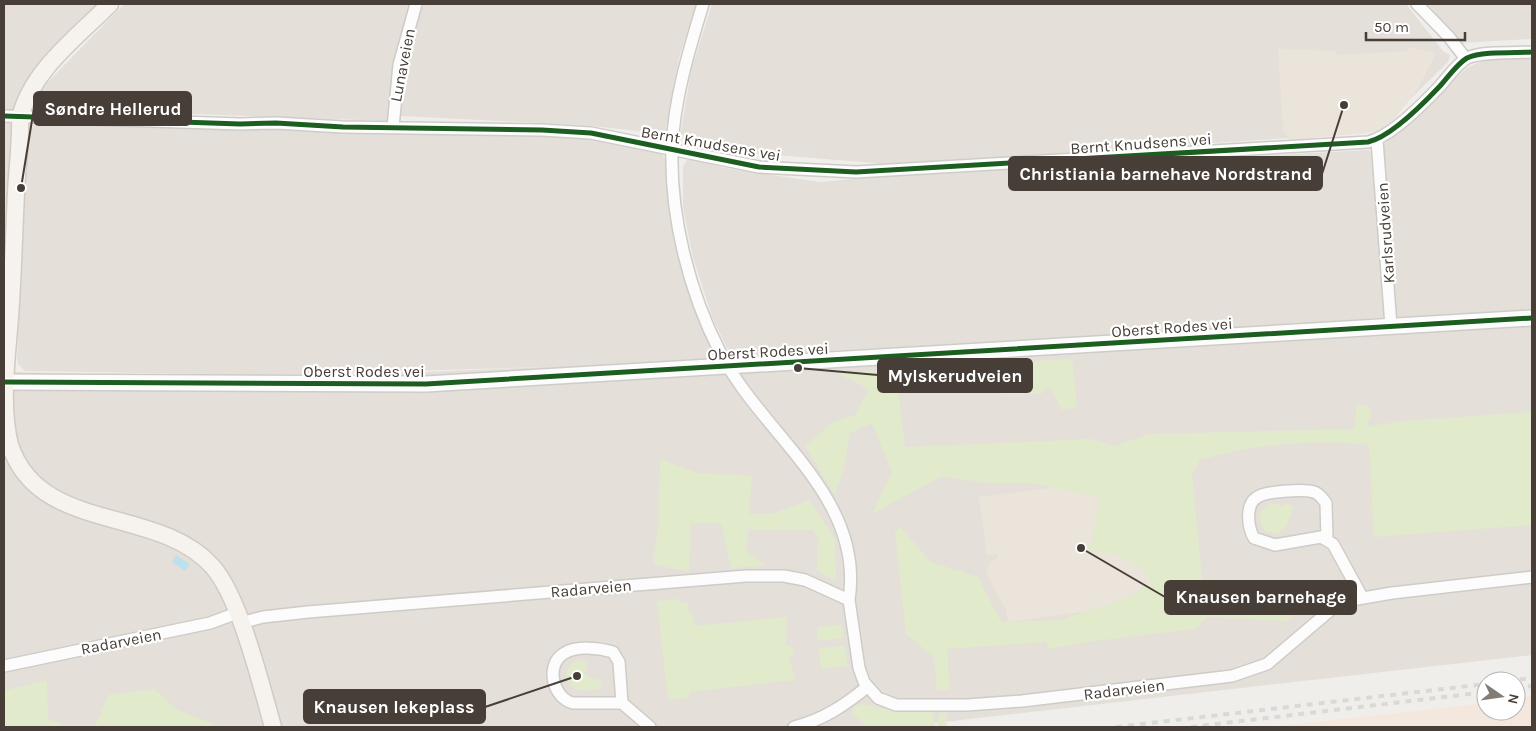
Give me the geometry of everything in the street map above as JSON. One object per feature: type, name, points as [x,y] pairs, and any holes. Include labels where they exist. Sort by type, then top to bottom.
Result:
[{"type":"main road","points":[[110,4],[37,80],[12,117],[4,382],[6,434],[19,465],[26,476],[42,490],[68,505],[174,538],[194,550],[220,575],[238,618],[273,727]]},
{"type":"street","name":"Lunaveien","points":[[393,127],[399,65],[416,4]]},
{"type":"street","points":[[704,4],[682,80],[672,148],[675,204],[686,260],[696,294],[720,352],[750,398],[826,496],[841,523],[846,537],[852,584],[849,600],[859,668],[867,687],[833,712],[808,724],[794,727]]},
{"type":"street","points":[[1417,4],[1449,37],[1466,59]]},
{"type":"street","points":[[1377,140],[1438,88],[1466,59],[1481,55],[1532,52]]},
{"type":"street","name":"Bernt Knudsens vei","points":[[12,117],[581,132],[672,148],[759,167],[856,172],[1144,156],[1377,140]]},
{"type":"street","name":"Karlsrudveien","points":[[1377,140],[1391,326]]},
{"type":"street","name":"Oberst Rodes vei","points":[[4,382],[426,384],[1532,318]]},
{"type":"street","points":[[1327,539],[1326,503],[1316,492],[1269,493],[1254,498],[1249,518],[1250,532],[1254,538],[1275,545],[1321,537],[1327,539],[1333,544],[1362,597]]},
{"type":"street","name":"Radarveien","points":[[4,666],[238,618],[746,576],[794,577],[819,585],[849,600]]},
{"type":"street","name":"Radarveien","points":[[867,687],[878,698],[889,703],[928,706],[1022,701],[1232,676],[1267,664],[1340,602],[1362,597],[1532,577]]},
{"type":"street","points":[[622,703],[619,662],[617,655],[613,652],[600,648],[565,652],[554,665],[553,673],[556,686],[567,702],[573,704],[622,703],[650,727]]},
{"type":"shaded area","points":[[4,4],[115,4],[41,87],[33,106],[27,137],[35,124],[587,138],[661,152],[665,159],[673,232],[713,351],[710,358],[606,365],[724,360],[1532,312],[1532,655],[900,727],[4,727]],"holes":[[[27,139],[18,364],[25,371],[270,375],[544,367],[248,379],[15,372]]]},
{"type":"shaded area","points":[[124,4],[411,4],[393,66],[387,121],[36,108],[34,106],[43,87]]},
{"type":"shaded area","points":[[424,4],[697,4],[679,58],[665,134],[583,125],[401,116],[408,43]]},
{"type":"shaded area","points":[[712,4],[1406,4],[1443,51],[1450,55],[1448,62],[1383,126],[1367,133],[887,164],[714,150],[680,138],[691,71]]},
{"type":"shaded area","points":[[1428,4],[1532,4],[1532,39],[1461,43]]},
{"type":"shaded area","points":[[1408,47],[1436,53],[1416,92],[1395,118],[1377,132],[1290,140],[1283,130],[1278,49],[1335,51],[1336,55],[1408,51]]},
{"type":"shaded area","points":[[1532,58],[1532,309],[1397,318],[1395,314],[1384,144],[1467,68],[1484,60]]},
{"type":"shaded area","points":[[1369,150],[1372,153],[1385,314],[1382,318],[1089,337],[735,356],[727,348],[713,319],[693,258],[683,207],[683,166],[689,158],[725,168],[820,182],[898,175]]},
{"type":"shaded area","points":[[1136,477],[1187,598],[1008,622],[1006,610],[986,573],[989,563],[998,558],[998,554],[987,555],[979,497]]},
{"type":"shaded area","points":[[1532,696],[1532,727],[1271,727],[1476,704],[1476,721],[1526,721],[1526,697]]},
{"type":"green space","points":[[1072,359],[1077,407],[1062,410],[1050,386],[1041,394],[1001,394],[987,363]]},
{"type":"green space","points":[[896,370],[905,447],[1091,439],[1115,446],[1150,434],[1355,429],[1356,405],[1368,405],[1371,415],[1366,427],[1402,421],[1532,412],[1532,525],[1374,537],[1369,445],[1348,443],[1284,444],[1242,450],[1200,460],[1192,473],[1203,588],[1297,590],[1314,597],[1286,621],[1207,617],[1195,629],[1095,641],[1049,649],[1046,642],[947,649],[950,690],[937,690],[934,657],[906,634],[895,531],[900,527],[931,562],[978,577],[1001,622],[1060,620],[1130,597],[1151,581],[1142,567],[1119,556],[1079,548],[1091,544],[1096,511],[1102,498],[1030,483],[985,483],[942,476],[872,514],[892,472],[872,423],[850,433],[844,467],[835,495],[805,446],[833,422],[855,415],[869,389],[837,373]]},
{"type":"green space","points":[[660,459],[697,473],[752,476],[749,514],[772,514],[809,500],[835,539],[836,580],[817,571],[818,537],[813,530],[748,530],[746,551],[766,566],[731,568],[721,523],[691,523],[689,572],[653,564],[658,528]]},
{"type":"green space","points":[[1271,503],[1282,506],[1288,503],[1294,507],[1285,529],[1275,534],[1265,531],[1259,519],[1261,511]]},
{"type":"green space","points":[[679,599],[680,603],[688,603],[689,613],[693,614],[695,626],[787,617],[786,644],[793,647],[794,652],[789,658],[795,680],[689,692],[689,698],[668,700],[657,601]]},
{"type":"green space","points":[[842,625],[844,638],[818,641],[817,627]]},
{"type":"green space","points":[[845,646],[847,666],[821,669],[819,648]]},
{"type":"green space","points":[[579,660],[587,662],[585,673],[591,678],[600,680],[602,683],[600,689],[582,690],[573,687],[569,683],[567,671],[572,663]]},
{"type":"green space","points":[[47,680],[48,719],[69,727],[4,727],[4,691]]},
{"type":"green space","points":[[155,689],[177,710],[221,727],[95,727],[108,695]]},
{"type":"green space","points":[[863,704],[895,711],[934,712],[935,727],[868,727],[851,713],[854,706]]},
{"type":"green space","points":[[939,713],[946,713],[946,724],[949,727],[937,727]]},
{"type":"water","points":[[176,555],[190,564],[185,571],[172,562]]},
{"type":"railway","points":[[1526,679],[1532,678]]},
{"type":"railway","points":[[1116,727],[1476,685]]},
{"type":"railway","points":[[1526,687],[1532,686]]},
{"type":"railway","points":[[1191,727],[1476,693]]},
{"type":"cycle path","points":[[4,116],[240,124],[276,123],[343,127],[542,130],[591,133],[759,167],[856,172],[1368,142],[1377,139],[1396,127],[1416,110],[1456,67],[1467,58],[1490,53],[1532,52]]},
{"type":"cycle path","points":[[4,382],[426,384],[1532,318]]},
{"type":"place","name":"Christiania barnehave Nordstrand","points":[[1344,105]]},
{"type":"place","name":"Søndre Hellerud","points":[[21,188]]},
{"type":"place","name":"Mylskerudveien","points":[[798,368]]},
{"type":"place","name":"Knausen barnehage","points":[[1081,548]]},
{"type":"place","name":"Knausen lekeplass","points":[[577,676]]}]
